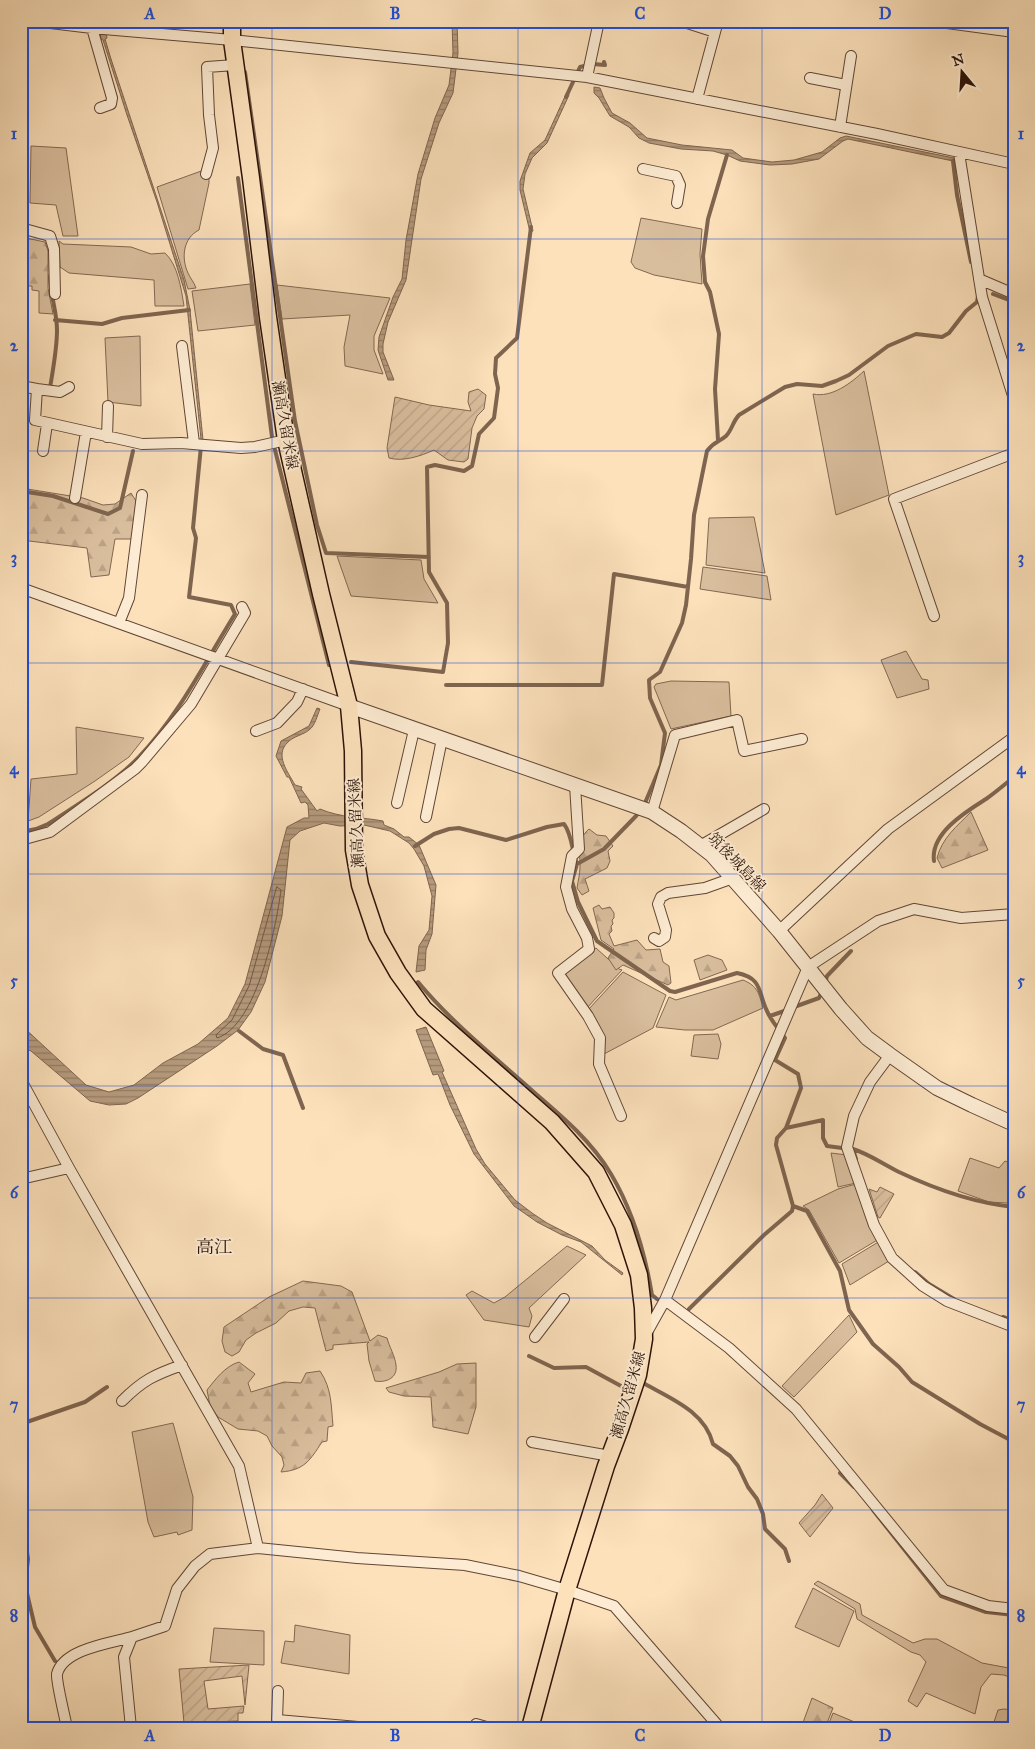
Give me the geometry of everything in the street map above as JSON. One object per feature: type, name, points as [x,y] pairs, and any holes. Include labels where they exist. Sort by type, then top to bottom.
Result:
[{"type":"main road","name":"瀬高久留米線","points":[[232,21],[235,65],[286,440],[349,706],[354,850],[360,885],[377,936],[398,973],[424,1009],[552,1122],[596,1172],[623,1224],[640,1275],[644,1308],[644,1339],[638,1374],[567,1590],[530,1728]]},
{"type":"street","points":[[34,21],[588,77],[1014,164]]},
{"type":"street","points":[[588,77],[599,21]]},
{"type":"street","points":[[698,99],[718,21]]},
{"type":"street","points":[[932,21],[1014,32]]},
{"type":"street","points":[[684,22],[715,32]]},
{"type":"street","points":[[92,28],[112,98],[111,104],[100,108]]},
{"type":"street","points":[[840,127],[851,56]]},
{"type":"street","points":[[206,174],[213,148],[208,115],[207,67],[235,65]]},
{"type":"street","points":[[810,78],[846,85]]},
{"type":"street","points":[[959,153],[982,297],[1014,399]]},
{"type":"street","points":[[643,169],[676,176],[680,185],[678,203]]},
{"type":"street","points":[[21,228],[50,236],[54,249],[55,294]]},
{"type":"street","points":[[980,279],[1014,294]]},
{"type":"street","points":[[182,346],[194,443]]},
{"type":"street","points":[[21,386],[60,392],[69,387]]},
{"type":"street","points":[[37,389],[35,420],[142,444],[194,443],[241,448],[286,440]]},
{"type":"street","points":[[107,436],[108,406]]},
{"type":"street","points":[[43,451],[48,424]]},
{"type":"street","points":[[74,498],[86,432]]},
{"type":"street","points":[[934,616],[894,499],[1014,453]]},
{"type":"street","points":[[119,623],[129,598],[142,495]]},
{"type":"street","points":[[21,588],[349,706]]},
{"type":"street","points":[[21,840],[50,832],[136,769],[191,704],[245,613],[242,607]]},
{"type":"street","points":[[256,731],[277,723],[297,702],[303,689]]},
{"type":"street","name":"筑後城島線","points":[[349,706],[652,812],[712,855],[779,931],[867,1038],[937,1088],[1014,1124]]},
{"type":"street","points":[[652,812],[675,735],[737,720],[744,752],[802,739]]},
{"type":"street","points":[[397,803],[414,730]]},
{"type":"street","points":[[779,931],[888,829],[1014,737]]},
{"type":"street","points":[[426,817],[442,739]]},
{"type":"street","points":[[575,785],[579,849],[572,856],[566,887],[572,908],[587,938],[589,949],[558,973],[588,1016],[600,1038],[599,1064],[621,1116]]},
{"type":"street","points":[[700,846],[764,809]]},
{"type":"street","points":[[654,938],[659,941],[664,937],[666,930],[658,904],[661,897],[668,894],[706,888],[732,878]]},
{"type":"street","points":[[644,1339],[665,1300],[808,967],[878,921],[914,910],[961,918],[1014,914]]},
{"type":"street","points":[[890,1055],[870,1082],[854,1116],[847,1147],[874,1225],[892,1258],[923,1286],[946,1301],[1014,1326]]},
{"type":"street","points":[[21,1080],[239,1466],[258,1548]]},
{"type":"street","points":[[21,1179],[69,1168]]},
{"type":"street","points":[[535,1337],[564,1299]]},
{"type":"street","points":[[665,1300],[729,1348],[796,1409],[944,1590],[988,1606],[1014,1609]]},
{"type":"street","points":[[122,1401],[135,1388],[151,1377],[182,1365]]},
{"type":"street","points":[[532,1442],[610,1456]]},
{"type":"street","points":[[67,1728],[57,1674],[63,1662],[73,1654],[165,1626],[177,1589],[195,1566],[210,1554],[258,1548],[356,1558],[465,1565],[519,1576],[614,1606],[720,1728]]},
{"type":"street","points":[[131,1728],[124,1657],[132,1637]]},
{"type":"street","points":[[278,1691],[277,1720],[358,1727]]},
{"type":"street","points":[[476,1724],[490,1728]]},
{"type":"green space","points":[[31,146],[66,148],[78,236],[63,236],[56,205],[30,203]]},
{"type":"green space","points":[[204,170],[209,176],[209,183],[199,230],[187,243],[184,255],[186,267],[196,288],[188,289],[157,187]]},
{"type":"green space","points":[[641,218],[702,229],[700,254],[702,284],[654,275],[635,268],[631,262]]},
{"type":"green space","points":[[21,237],[45,242],[48,251],[48,288],[53,314],[39,313],[39,291],[32,290],[32,286],[21,286]]},
{"type":"green space","points":[[59,241],[63,244],[131,247],[151,254],[165,253],[176,270],[184,306],[155,306],[154,280],[69,273],[60,267]]},
{"type":"green space","points":[[250,284],[255,325],[198,331],[192,291]]},
{"type":"green space","points":[[277,285],[390,298],[374,336],[374,350],[383,374],[345,366],[344,347],[350,315],[282,319]]},
{"type":"green space","points":[[140,336],[141,406],[108,402],[105,338]]},
{"type":"green space","points":[[864,371],[889,495],[836,515],[813,394],[820,395],[834,392],[847,385]]},
{"type":"green space","points":[[478,389],[486,395],[484,409],[477,416],[472,428],[468,459],[464,462],[448,460],[434,450],[406,459],[389,458],[387,448],[395,397],[429,405],[471,411],[468,402],[469,392]]},
{"type":"green space","points":[[21,488],[83,498],[103,505],[115,504],[131,493],[136,501],[133,539],[115,539],[109,575],[91,577],[87,548],[21,540]]},
{"type":"green space","points":[[754,517],[765,573],[706,565],[709,518]]},
{"type":"green space","points":[[337,556],[421,560],[424,579],[438,603],[351,596]]},
{"type":"green space","points":[[703,567],[767,576],[771,600],[700,589]]},
{"type":"green space","points":[[906,651],[922,679],[928,680],[929,689],[897,698],[881,660]]},
{"type":"green space","points":[[671,681],[729,682],[731,716],[671,729],[654,687],[656,684]]},
{"type":"green space","points":[[76,727],[144,738],[129,757],[39,817],[28,821],[31,779],[77,774]]},
{"type":"green space","points":[[971,812],[988,850],[942,868],[937,858],[942,844]]},
{"type":"green space","points":[[589,829],[597,835],[606,836],[613,846],[608,851],[610,861],[607,868],[585,879],[589,891],[582,895],[577,888],[580,870],[580,847],[585,833]]},
{"type":"green space","points":[[599,905],[602,909],[610,907],[614,913],[611,926],[612,931],[609,934],[614,946],[637,940],[646,950],[660,949],[663,962],[669,966],[671,983],[668,985],[623,965],[616,970],[608,958],[614,949],[601,940],[593,908]]},
{"type":"green space","points":[[596,948],[622,970],[586,1009],[561,974]]},
{"type":"green space","points":[[708,955],[722,960],[727,970],[700,980],[694,960]]},
{"type":"green space","points":[[623,972],[666,995],[653,1028],[604,1054],[588,1010]]},
{"type":"green space","points":[[743,980],[755,988],[763,1008],[713,1030],[656,1027],[669,997],[676,1000]]},
{"type":"green space","points":[[718,1034],[721,1044],[718,1059],[691,1056],[694,1035]]},
{"type":"green space","points":[[831,1153],[847,1155],[856,1183],[838,1187]]},
{"type":"green space","points":[[970,1158],[999,1168],[1005,1161],[1014,1165],[1014,1191],[1007,1203],[989,1202],[958,1191]]},
{"type":"green space","points":[[856,1184],[879,1239],[839,1263],[809,1210],[803,1206],[838,1189]]},
{"type":"green space","points":[[880,1187],[894,1194],[880,1218],[878,1217],[869,1189],[877,1192]]},
{"type":"green space","points":[[880,1241],[889,1261],[850,1285],[842,1264]]},
{"type":"green space","points":[[567,1246],[586,1255],[529,1308],[532,1316],[529,1327],[484,1320],[466,1295],[472,1291],[494,1303],[505,1297]]},
{"type":"green space","points":[[303,1281],[341,1286],[352,1292],[370,1341],[378,1335],[387,1338],[396,1365],[395,1373],[390,1379],[375,1381],[369,1361],[367,1344],[369,1342],[333,1345],[333,1349],[326,1351],[315,1308],[303,1307],[289,1311],[276,1323],[246,1340],[239,1352],[232,1356],[225,1352],[222,1341],[224,1327],[269,1297]]},
{"type":"green space","points":[[849,1315],[857,1332],[794,1397],[782,1386]]},
{"type":"green space","points":[[239,1362],[255,1374],[248,1383],[251,1392],[284,1382],[301,1383],[306,1373],[320,1371],[324,1378],[329,1391],[333,1426],[328,1427],[327,1441],[322,1442],[310,1459],[296,1469],[281,1472],[284,1465],[282,1457],[272,1446],[267,1436],[258,1431],[238,1429],[218,1417],[210,1406],[207,1390],[225,1370]]},
{"type":"green space","points":[[476,1363],[476,1407],[468,1434],[433,1427],[431,1397],[404,1396],[389,1392],[386,1388],[439,1372],[457,1364]]},
{"type":"green space","points":[[173,1423],[193,1497],[192,1530],[178,1535],[177,1532],[154,1537],[148,1522],[132,1432]]},
{"type":"green space","points":[[822,1494],[833,1508],[810,1537],[799,1523]]},
{"type":"green space","points":[[818,1581],[860,1604],[862,1615],[913,1643],[925,1639],[937,1639],[982,1663],[1014,1669],[1014,1679],[1004,1675],[991,1674],[981,1687],[975,1714],[926,1693],[917,1707],[908,1701],[926,1662],[920,1655],[911,1652],[857,1619],[855,1609],[814,1584]]},
{"type":"green space","points":[[813,1588],[854,1611],[839,1647],[795,1627]]},
{"type":"green space","points":[[295,1625],[350,1635],[349,1674],[281,1663],[285,1641],[294,1642]]},
{"type":"green space","points":[[214,1628],[264,1631],[264,1665],[210,1662]]},
{"type":"green space","points":[[249,1665],[245,1705],[242,1676],[204,1681],[208,1709],[244,1706],[243,1713],[238,1713],[238,1721],[184,1723],[179,1669]]},
{"type":"green space","points":[[812,1698],[833,1708],[825,1728],[801,1728]]},
{"type":"green space","points":[[998,1710],[1014,1710],[1014,1728],[992,1728]]},
{"type":"green space","points":[[833,1713],[869,1728],[827,1728]]},
{"type":"water","points":[[98,21],[104,21],[107,38],[105,39],[111,59],[184,280],[190,310],[203,440],[201,439],[186,296],[157,202],[103,40],[101,39]]},
{"type":"water","points":[[452,21],[457,21],[458,53],[453,93],[439,123],[421,179],[406,280],[388,322],[383,344],[383,352],[394,380],[388,380],[378,350],[379,337],[393,297],[402,279],[406,240],[418,174],[435,118],[449,85],[453,53]]},
{"type":"water","points":[[594,87],[600,88],[612,113],[630,123],[647,138],[682,145],[732,150],[743,158],[772,162],[794,160],[822,152],[840,138],[846,136],[954,158],[953,161],[848,139],[819,159],[792,164],[770,165],[740,161],[713,151],[681,149],[649,143],[639,138],[629,127],[610,116],[594,93]]},
{"type":"water","points":[[567,92],[569,95],[547,143],[532,158],[525,174],[523,189],[533,231],[530,232],[520,190],[520,181],[530,153],[545,140]]},
{"type":"water","points":[[317,708],[320,709],[311,728],[290,740],[284,747],[282,758],[286,769],[295,785],[302,787],[301,789],[317,811],[320,809],[344,816],[383,821],[384,825],[394,829],[404,837],[409,837],[419,845],[436,885],[432,934],[426,950],[425,970],[416,972],[419,946],[429,930],[432,896],[424,866],[409,843],[390,831],[364,825],[340,826],[324,823],[300,831],[290,840],[282,916],[265,982],[251,1012],[238,1030],[217,1046],[126,1104],[109,1105],[90,1101],[31,1051],[21,1046],[21,1025],[86,1085],[109,1092],[134,1085],[163,1063],[198,1044],[228,1018],[245,984],[287,827],[304,818],[309,818],[308,805],[305,802],[301,803],[289,777],[287,777],[276,756],[281,741],[309,726]]},
{"type":"water","points":[[426,1027],[444,1071],[442,1072],[476,1149],[485,1164],[515,1200],[547,1223],[592,1246],[605,1260],[623,1273],[622,1275],[581,1242],[537,1222],[514,1206],[474,1154],[450,1105],[438,1074],[433,1075],[416,1030]]},
{"type":"waterway","points":[[566,97],[580,67],[593,64],[605,65],[604,62]]},
{"type":"waterway","points":[[245,72],[295,421],[317,525],[326,553],[429,557]]},
{"type":"waterway","points":[[718,440],[715,389],[719,334],[710,292],[705,282],[703,256],[708,219],[727,155]]},
{"type":"waterway","points":[[953,161],[957,195],[971,262]]},
{"type":"waterway","points":[[238,178],[272,437]]},
{"type":"waterway","points":[[351,662],[443,672],[448,643],[447,603],[429,572],[427,467],[435,465],[464,471],[472,466],[479,434],[494,418],[498,388],[495,374],[496,358],[517,338],[531,227]]},
{"type":"waterway","points":[[50,276],[57,330],[56,352],[50,388]]},
{"type":"waterway","points":[[993,294],[1014,302]]},
{"type":"waterway","points":[[415,846],[434,834],[449,829],[459,828],[506,840],[547,827],[564,824],[569,833],[577,864],[604,849],[636,816],[645,803],[661,765],[665,733],[650,698],[649,680],[660,672],[682,623],[686,605],[694,515],[707,451],[712,445],[726,436],[739,415],[785,387],[797,384],[822,386],[849,375],[888,346],[916,334],[942,337],[949,333],[966,311],[977,302],[978,296]]},
{"type":"waterway","points":[[55,320],[102,324],[122,318],[189,310]]},
{"type":"waterway","points":[[21,832],[48,824],[107,784],[139,757],[167,724],[235,614],[231,605],[189,597],[196,538],[193,528],[201,446]]},
{"type":"waterway","points":[[274,446],[329,665]]},
{"type":"waterway","points":[[21,491],[53,496],[108,514],[120,508],[133,451]]},
{"type":"waterway","points":[[446,685],[602,685],[614,574],[688,587]]},
{"type":"waterway","points":[[934,861],[934,851],[938,841],[951,824],[1014,777]]},
{"type":"waterway","points":[[577,864],[572,881],[578,902],[597,941],[670,991],[675,992],[737,973],[745,975],[756,982],[771,1018],[785,1038],[775,1060],[798,1074],[801,1088],[786,1128],[777,1138],[776,1145],[793,1206],[792,1211],[764,1235],[689,1309]]},
{"type":"waterway","points":[[825,984],[827,976],[851,951]]},
{"type":"waterway","points":[[418,982],[460,1026],[567,1121],[595,1151],[619,1188],[632,1217],[642,1248],[652,1295],[657,1299]]},
{"type":"waterway","points":[[794,1007],[819,998],[822,991]]},
{"type":"waterway","points":[[770,1016],[787,1010]]},
{"type":"waterway","points":[[239,1031],[263,1049],[283,1055],[303,1108]]},
{"type":"waterway","points":[[786,1128],[823,1120],[823,1138],[827,1146],[842,1148]]},
{"type":"waterway","points":[[853,1149],[856,1159]]},
{"type":"waterway","points":[[853,1149],[927,1184],[970,1199],[1014,1207]]},
{"type":"waterway","points":[[793,1206],[807,1211],[840,1271],[849,1310],[873,1344],[899,1367],[912,1382],[980,1424],[1014,1442]]},
{"type":"waterway","points":[[915,1272],[929,1284],[954,1299]]},
{"type":"waterway","points":[[1003,1317],[1014,1321]]},
{"type":"waterway","points":[[529,1356],[554,1368],[586,1367],[621,1386]]},
{"type":"waterway","points":[[645,1384],[676,1401],[695,1415],[703,1423],[713,1444],[730,1456],[757,1499],[763,1514],[765,1529],[785,1549],[789,1561]]},
{"type":"waterway","points":[[21,1424],[85,1402],[107,1387]]},
{"type":"waterway","points":[[840,1473],[854,1487]]},
{"type":"waterway","points":[[873,1510],[941,1596],[986,1612],[1014,1615]]},
{"type":"waterway","points":[[21,1544],[27,1552],[25,1585],[35,1627],[55,1661]]},
{"type":"district","name":"高江","points":[[214,1247]]}]
